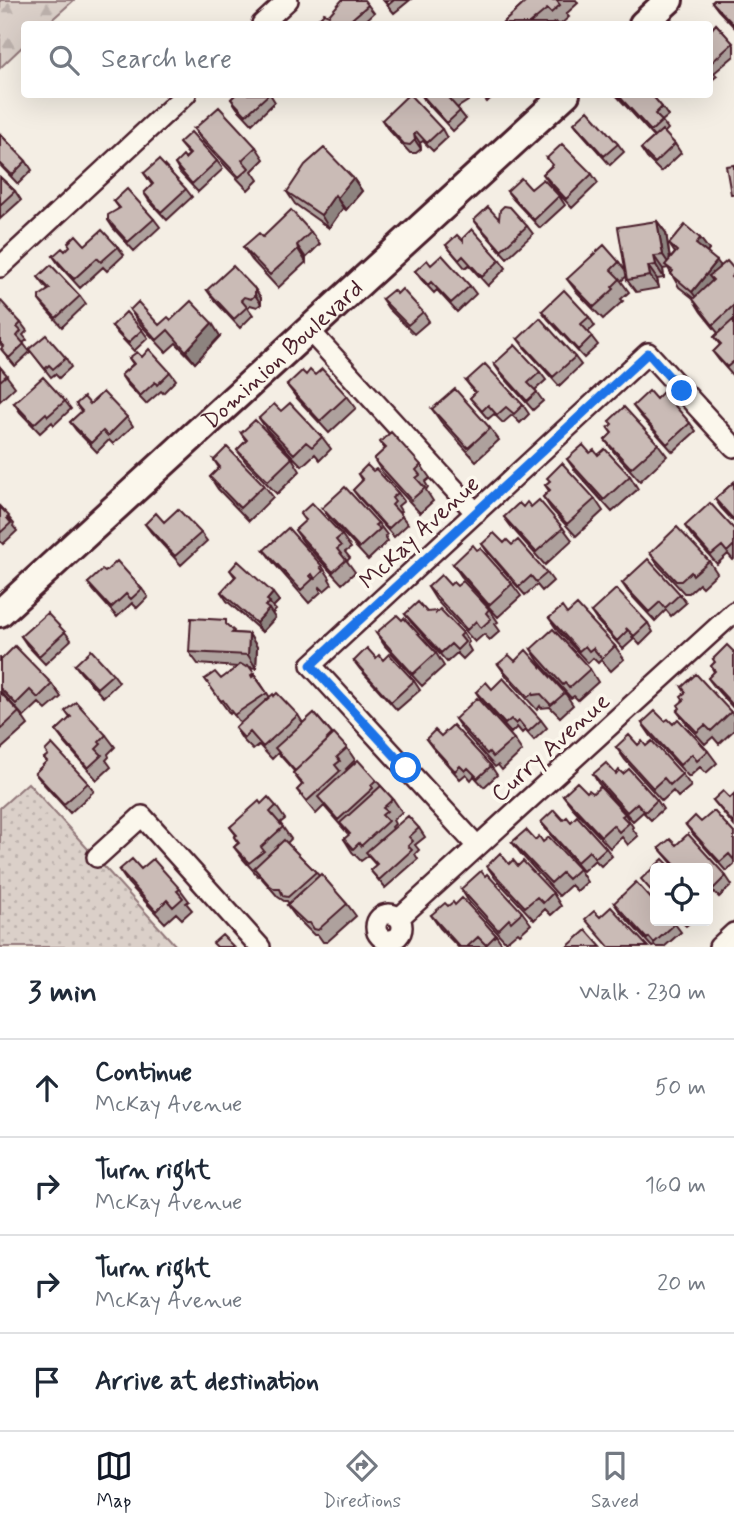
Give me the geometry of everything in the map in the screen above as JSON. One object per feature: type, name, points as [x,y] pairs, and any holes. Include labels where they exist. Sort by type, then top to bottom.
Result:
[{"type":"street","points":[[265,21],[288,0]]},
{"type":"street","points":[[646,21],[669,0]]},
{"type":"street","points":[[0,267],[182,98]]},
{"type":"street","name":"Dominion Boulevard","points":[[0,613],[562,98]]},
{"type":"street","points":[[309,330],[476,513]]},
{"type":"street","name":"McKay Avenue","points":[[477,846],[311,665],[648,353],[734,447]]},
{"type":"street","name":"Curry Avenue","points":[[390,937],[477,846],[734,612]]},
{"type":"street","points":[[97,857],[142,816],[260,947]]},
{"type":"street","points":[[719,947],[734,933]]},
{"type":"green space","points":[[0,0],[74,0],[50,21],[21,21],[21,48],[0,68]]},
{"type":"green space","points":[[28,783],[177,947],[0,947],[0,808]]},
{"type":"building","points":[[342,0],[364,0],[368,5],[349,21],[316,21],[324,13],[329,15]]},
{"type":"building","points":[[528,0],[558,0],[560,5],[551,13],[547,9],[533,21],[505,21]]},
{"type":"building","points":[[734,0],[734,25],[712,2]]},
{"type":"building","points":[[716,24],[733,43],[713,61],[713,28]]},
{"type":"building","points":[[232,98],[265,98],[246,115]]},
{"type":"building","points":[[405,98],[413,98],[442,129],[427,143],[417,132],[410,145],[404,144],[382,120]]},
{"type":"building","points":[[425,98],[453,98],[450,100],[460,111],[447,123]]},
{"type":"building","points":[[621,98],[654,98],[662,107],[655,114],[662,121],[651,131]]},
{"type":"building","points":[[219,107],[256,147],[242,160],[249,168],[239,177],[194,129]]},
{"type":"building","points":[[588,110],[618,144],[604,156],[574,123]]},
{"type":"building","points":[[662,130],[675,144],[655,163],[641,149]]},
{"type":"building","points":[[191,132],[217,161],[192,184],[175,164],[183,156],[185,159],[190,154],[179,143]]},
{"type":"building","points":[[0,134],[26,161],[12,175],[0,163]]},
{"type":"building","points":[[562,144],[592,174],[566,199],[543,174],[553,165],[547,158]]},
{"type":"building","points":[[324,148],[353,178],[337,198],[335,195],[321,215],[287,192],[305,165]]},
{"type":"building","points":[[159,160],[186,189],[161,212],[144,193],[153,184],[144,173]]},
{"type":"building","points":[[734,165],[734,194],[731,194],[726,166]]},
{"type":"building","points":[[0,177],[15,191],[0,205]]},
{"type":"building","points":[[521,178],[531,189],[543,179],[559,196],[534,220],[507,191]]},
{"type":"building","points":[[127,189],[154,219],[128,242],[108,220],[108,215],[120,208],[114,201]]},
{"type":"building","points":[[504,206],[510,207],[527,226],[501,250],[474,220],[488,207],[499,219],[500,210]]},
{"type":"building","points":[[291,210],[311,232],[297,245],[298,249],[270,275],[243,247],[259,233],[263,237]]},
{"type":"building","points":[[657,221],[663,255],[654,256],[656,265],[648,266],[650,276],[627,280],[618,227]]},
{"type":"building","points":[[685,225],[700,238],[696,244],[717,261],[692,292],[671,274],[673,271],[665,265],[677,251],[669,244]]},
{"type":"building","points":[[472,229],[500,260],[482,277],[463,256],[459,260],[446,245],[457,235],[463,241]]},
{"type":"building","points":[[102,230],[118,247],[101,262],[97,258],[74,279],[53,256],[62,248],[65,251],[76,235],[85,245]]},
{"type":"building","points":[[604,245],[619,262],[611,270],[620,279],[612,287],[614,289],[594,307],[567,279]]},
{"type":"building","points":[[442,255],[470,286],[451,303],[431,282],[428,285],[415,271],[427,260],[431,265]]},
{"type":"building","points":[[727,261],[734,269],[731,277],[734,280],[734,305],[713,325],[693,299],[713,280],[709,276]]},
{"type":"building","points":[[51,265],[80,296],[56,318],[39,300],[39,296],[50,289],[38,277]]},
{"type":"building","points":[[233,266],[255,289],[255,295],[251,299],[244,297],[241,300],[247,307],[234,319],[207,290]]},
{"type":"building","points":[[402,289],[423,312],[408,325],[382,299],[393,290],[397,294]]},
{"type":"building","points":[[564,290],[589,317],[581,324],[592,336],[578,350],[542,311]]},
{"type":"building","points":[[1,301],[21,323],[17,327],[21,331],[17,336],[24,344],[9,358],[1,349],[4,346],[0,342]]},
{"type":"building","points":[[191,301],[212,323],[186,351],[168,330],[157,340],[130,310],[138,302],[159,325],[168,317],[171,320]]},
{"type":"building","points":[[126,312],[142,330],[128,343],[112,326]]},
{"type":"building","points":[[540,318],[575,357],[553,377],[518,339]]},
{"type":"building","points":[[734,319],[734,361],[727,367],[713,352],[721,344],[714,337]]},
{"type":"building","points":[[46,335],[66,358],[53,369],[49,365],[45,369],[29,349]]},
{"type":"building","points":[[515,345],[540,372],[528,383],[537,392],[527,401],[494,364]]},
{"type":"building","points":[[149,349],[170,372],[140,396],[121,375],[134,364],[129,358],[137,352],[142,357]]},
{"type":"building","points":[[485,364],[523,405],[514,414],[506,407],[497,415],[488,405],[482,411],[470,398],[476,392],[466,381]]},
{"type":"building","points":[[0,367],[7,375],[0,381]]},
{"type":"building","points":[[322,369],[347,396],[320,421],[287,385],[302,371],[306,375],[310,370],[315,375]]},
{"type":"building","points":[[43,377],[65,401],[34,424],[14,403]]},
{"type":"building","points":[[455,389],[490,428],[468,448],[432,409]]},
{"type":"building","points":[[649,391],[656,399],[663,392],[690,423],[667,444],[633,406]]},
{"type":"building","points":[[103,392],[127,417],[108,436],[103,431],[91,443],[70,422],[82,411],[76,404],[84,397],[90,404]]},
{"type":"building","points":[[290,403],[322,437],[312,447],[306,442],[294,454],[259,418],[274,404],[281,411]]},
{"type":"building","points":[[624,407],[658,444],[631,468],[605,440],[612,433],[608,428],[612,424],[609,421]]},
{"type":"building","points":[[255,420],[292,458],[268,481],[237,450],[247,440],[241,433]]},
{"type":"building","points":[[391,432],[421,465],[416,470],[420,475],[416,478],[425,488],[411,500],[374,459],[386,448],[380,442]]},
{"type":"building","points":[[583,445],[590,453],[594,450],[598,455],[605,449],[630,476],[604,500],[567,459]]},
{"type":"building","points":[[227,447],[264,485],[240,508],[210,477],[220,467],[214,460]]},
{"type":"building","points":[[562,463],[595,499],[567,524],[543,497],[550,490],[545,485],[550,481],[547,478]]},
{"type":"building","points":[[367,465],[373,471],[376,469],[398,493],[392,498],[395,502],[392,505],[402,516],[388,529],[353,490],[363,480],[358,474]]},
{"type":"building","points":[[734,482],[734,520],[715,499]]},
{"type":"building","points":[[345,487],[378,523],[375,525],[380,529],[359,548],[322,508]]},
{"type":"building","points":[[539,500],[563,528],[536,552],[504,517],[519,503],[523,507],[527,502],[531,507]]},
{"type":"building","points":[[312,503],[342,535],[336,540],[341,546],[337,549],[346,560],[333,572],[295,530],[306,520],[300,514]]},
{"type":"building","points":[[710,503],[734,529],[734,545],[727,552],[722,546],[711,555],[685,526]]},
{"type":"building","points":[[0,507],[9,516],[7,518],[11,523],[0,533]]},
{"type":"building","points":[[178,509],[201,533],[175,556],[145,524],[156,513],[164,522]]},
{"type":"building","points":[[677,527],[709,561],[681,581],[676,581],[650,553]]},
{"type":"building","points":[[288,528],[322,566],[320,567],[323,571],[315,579],[312,574],[310,576],[313,579],[301,590],[264,550]]},
{"type":"building","points":[[494,533],[504,543],[507,540],[512,545],[518,540],[547,573],[536,582],[531,576],[519,587],[482,544]]},
{"type":"building","points":[[473,545],[477,550],[480,548],[512,584],[489,605],[453,564]]},
{"type":"building","points":[[648,559],[680,594],[665,608],[660,602],[649,612],[622,583]]},
{"type":"building","points":[[117,561],[142,589],[131,599],[126,594],[111,608],[88,583]]},
{"type":"building","points":[[238,561],[273,593],[267,600],[270,602],[265,606],[269,609],[256,623],[221,592],[236,576],[230,570]]},
{"type":"building","points":[[441,575],[450,585],[453,582],[457,586],[463,581],[489,609],[486,613],[491,619],[481,628],[476,621],[467,630],[428,587]]},
{"type":"building","points":[[616,589],[648,623],[634,636],[626,628],[627,631],[617,641],[591,612]]},
{"type":"building","points":[[418,602],[427,612],[436,613],[440,609],[463,633],[460,636],[465,642],[457,650],[451,644],[441,653],[405,614]]},
{"type":"building","points":[[577,605],[615,646],[602,659],[593,648],[589,651],[585,646],[579,651],[549,618],[562,607],[567,614]]},
{"type":"building","points":[[47,613],[65,632],[39,656],[21,636]]},
{"type":"building","points":[[397,615],[402,620],[404,618],[436,653],[413,674],[376,633]]},
{"type":"building","points":[[191,618],[226,620],[226,624],[234,631],[232,633],[249,634],[248,655],[189,652]]},
{"type":"building","points":[[553,629],[590,669],[569,688],[565,683],[563,685],[531,649]]},
{"type":"building","points":[[727,645],[734,652],[733,705],[708,678],[715,671],[711,666],[715,662],[713,659]]},
{"type":"building","points":[[15,646],[52,684],[38,698],[30,690],[16,704],[0,688],[0,658]]},
{"type":"building","points":[[367,648],[376,658],[379,655],[383,660],[389,654],[414,681],[391,702],[354,661]]},
{"type":"building","points":[[91,650],[113,674],[97,688],[75,665]]},
{"type":"building","points":[[526,650],[565,693],[551,705],[541,694],[533,693],[528,697],[498,664],[509,655],[515,661]]},
{"type":"building","points":[[241,664],[246,667],[248,665],[254,673],[252,677],[254,675],[267,693],[234,715],[205,679],[215,672],[221,679]]},
{"type":"building","points":[[696,674],[731,712],[711,731],[705,725],[697,732],[677,711],[680,708],[678,705],[684,700],[681,696],[686,692],[682,687]]},
{"type":"building","points":[[503,678],[541,720],[528,732],[519,721],[516,724],[511,719],[505,724],[476,692],[486,682],[492,689]]},
{"type":"building","points":[[0,692],[19,712],[0,730]]},
{"type":"building","points":[[277,693],[298,715],[263,747],[250,732],[244,738],[235,728]]},
{"type":"building","points":[[477,698],[514,739],[493,757],[489,752],[487,754],[455,719]]},
{"type":"building","points":[[76,702],[106,735],[96,749],[102,755],[88,768],[56,731],[71,717],[65,711]]},
{"type":"building","points":[[655,711],[665,721],[668,719],[673,724],[678,719],[708,751],[697,761],[692,754],[680,765],[642,723]]},
{"type":"building","points":[[314,713],[332,734],[295,771],[275,748]]},
{"type":"building","points":[[453,725],[491,766],[478,778],[468,768],[465,771],[460,766],[455,771],[426,739],[435,730],[441,736]]},
{"type":"building","points":[[334,734],[347,748],[337,757],[340,761],[335,765],[340,771],[307,801],[297,790],[303,784],[293,773]]},
{"type":"building","points":[[629,735],[638,745],[642,741],[646,746],[652,741],[682,774],[670,785],[664,778],[653,788],[616,747]]},
{"type":"building","points":[[52,744],[88,783],[64,804],[35,773],[47,761],[44,758],[48,755],[45,751]]},
{"type":"building","points":[[358,760],[376,780],[371,785],[373,788],[338,820],[318,797]]},
{"type":"building","points":[[606,763],[616,774],[619,770],[623,774],[629,769],[657,800],[645,812],[637,803],[627,812],[593,774]]},
{"type":"building","points":[[577,782],[587,792],[589,790],[593,793],[600,787],[625,814],[622,816],[629,823],[619,832],[613,825],[601,836],[563,795]]},
{"type":"building","points":[[381,786],[393,799],[383,808],[387,811],[382,815],[388,821],[361,846],[359,843],[353,849],[344,839],[350,834],[340,823]]},
{"type":"building","points":[[723,791],[730,798],[734,794],[734,824],[713,800]]},
{"type":"building","points":[[268,797],[276,806],[270,812],[283,827],[261,847],[264,851],[249,863],[234,847],[239,843],[234,837],[237,835],[230,827],[259,801],[261,804]]},
{"type":"building","points":[[554,810],[563,820],[567,817],[571,822],[577,816],[606,848],[595,858],[589,851],[577,862],[541,822]]},
{"type":"building","points":[[714,811],[734,833],[734,860],[729,854],[720,862],[686,825],[695,816],[701,822]]},
{"type":"building","points":[[408,816],[419,828],[409,837],[413,841],[408,846],[412,850],[379,880],[370,870],[377,864],[366,852]]},
{"type":"building","points":[[526,830],[535,840],[539,836],[543,842],[549,837],[579,869],[568,879],[562,873],[551,883],[512,842]]},
{"type":"building","points":[[688,834],[726,876],[713,889],[713,863],[673,863],[659,848],[670,839],[676,845]]},
{"type":"building","points":[[284,840],[316,872],[288,897],[283,896],[280,889],[269,885],[254,868]]},
{"type":"building","points":[[500,853],[509,864],[513,860],[518,866],[523,861],[553,893],[543,903],[537,897],[525,907],[487,866]]},
{"type":"building","points":[[132,859],[141,869],[153,859],[180,889],[177,891],[183,898],[173,907],[167,900],[156,911],[119,870]]},
{"type":"building","points":[[481,871],[485,876],[487,874],[522,912],[511,922],[509,919],[498,930],[461,889]]},
{"type":"building","points":[[650,871],[650,889],[641,879]]},
{"type":"building","points":[[321,874],[347,904],[318,930],[287,905]]},
{"type":"building","points":[[636,882],[650,897],[650,926],[673,926],[654,943],[649,937],[647,939],[614,903]]},
{"type":"building","points":[[462,898],[496,935],[486,945],[478,937],[467,947],[460,947],[431,915],[445,903],[448,906],[453,902],[455,905]]},
{"type":"building","points":[[611,907],[648,947],[609,947],[585,919],[594,911],[600,917]]},
{"type":"building","points":[[586,930],[601,947],[567,947]]},
{"type":"building","points":[[222,935],[234,947],[217,947],[213,943]]},
{"type":"route","points":[[406,768],[311,665],[648,353],[682,391]]}]
